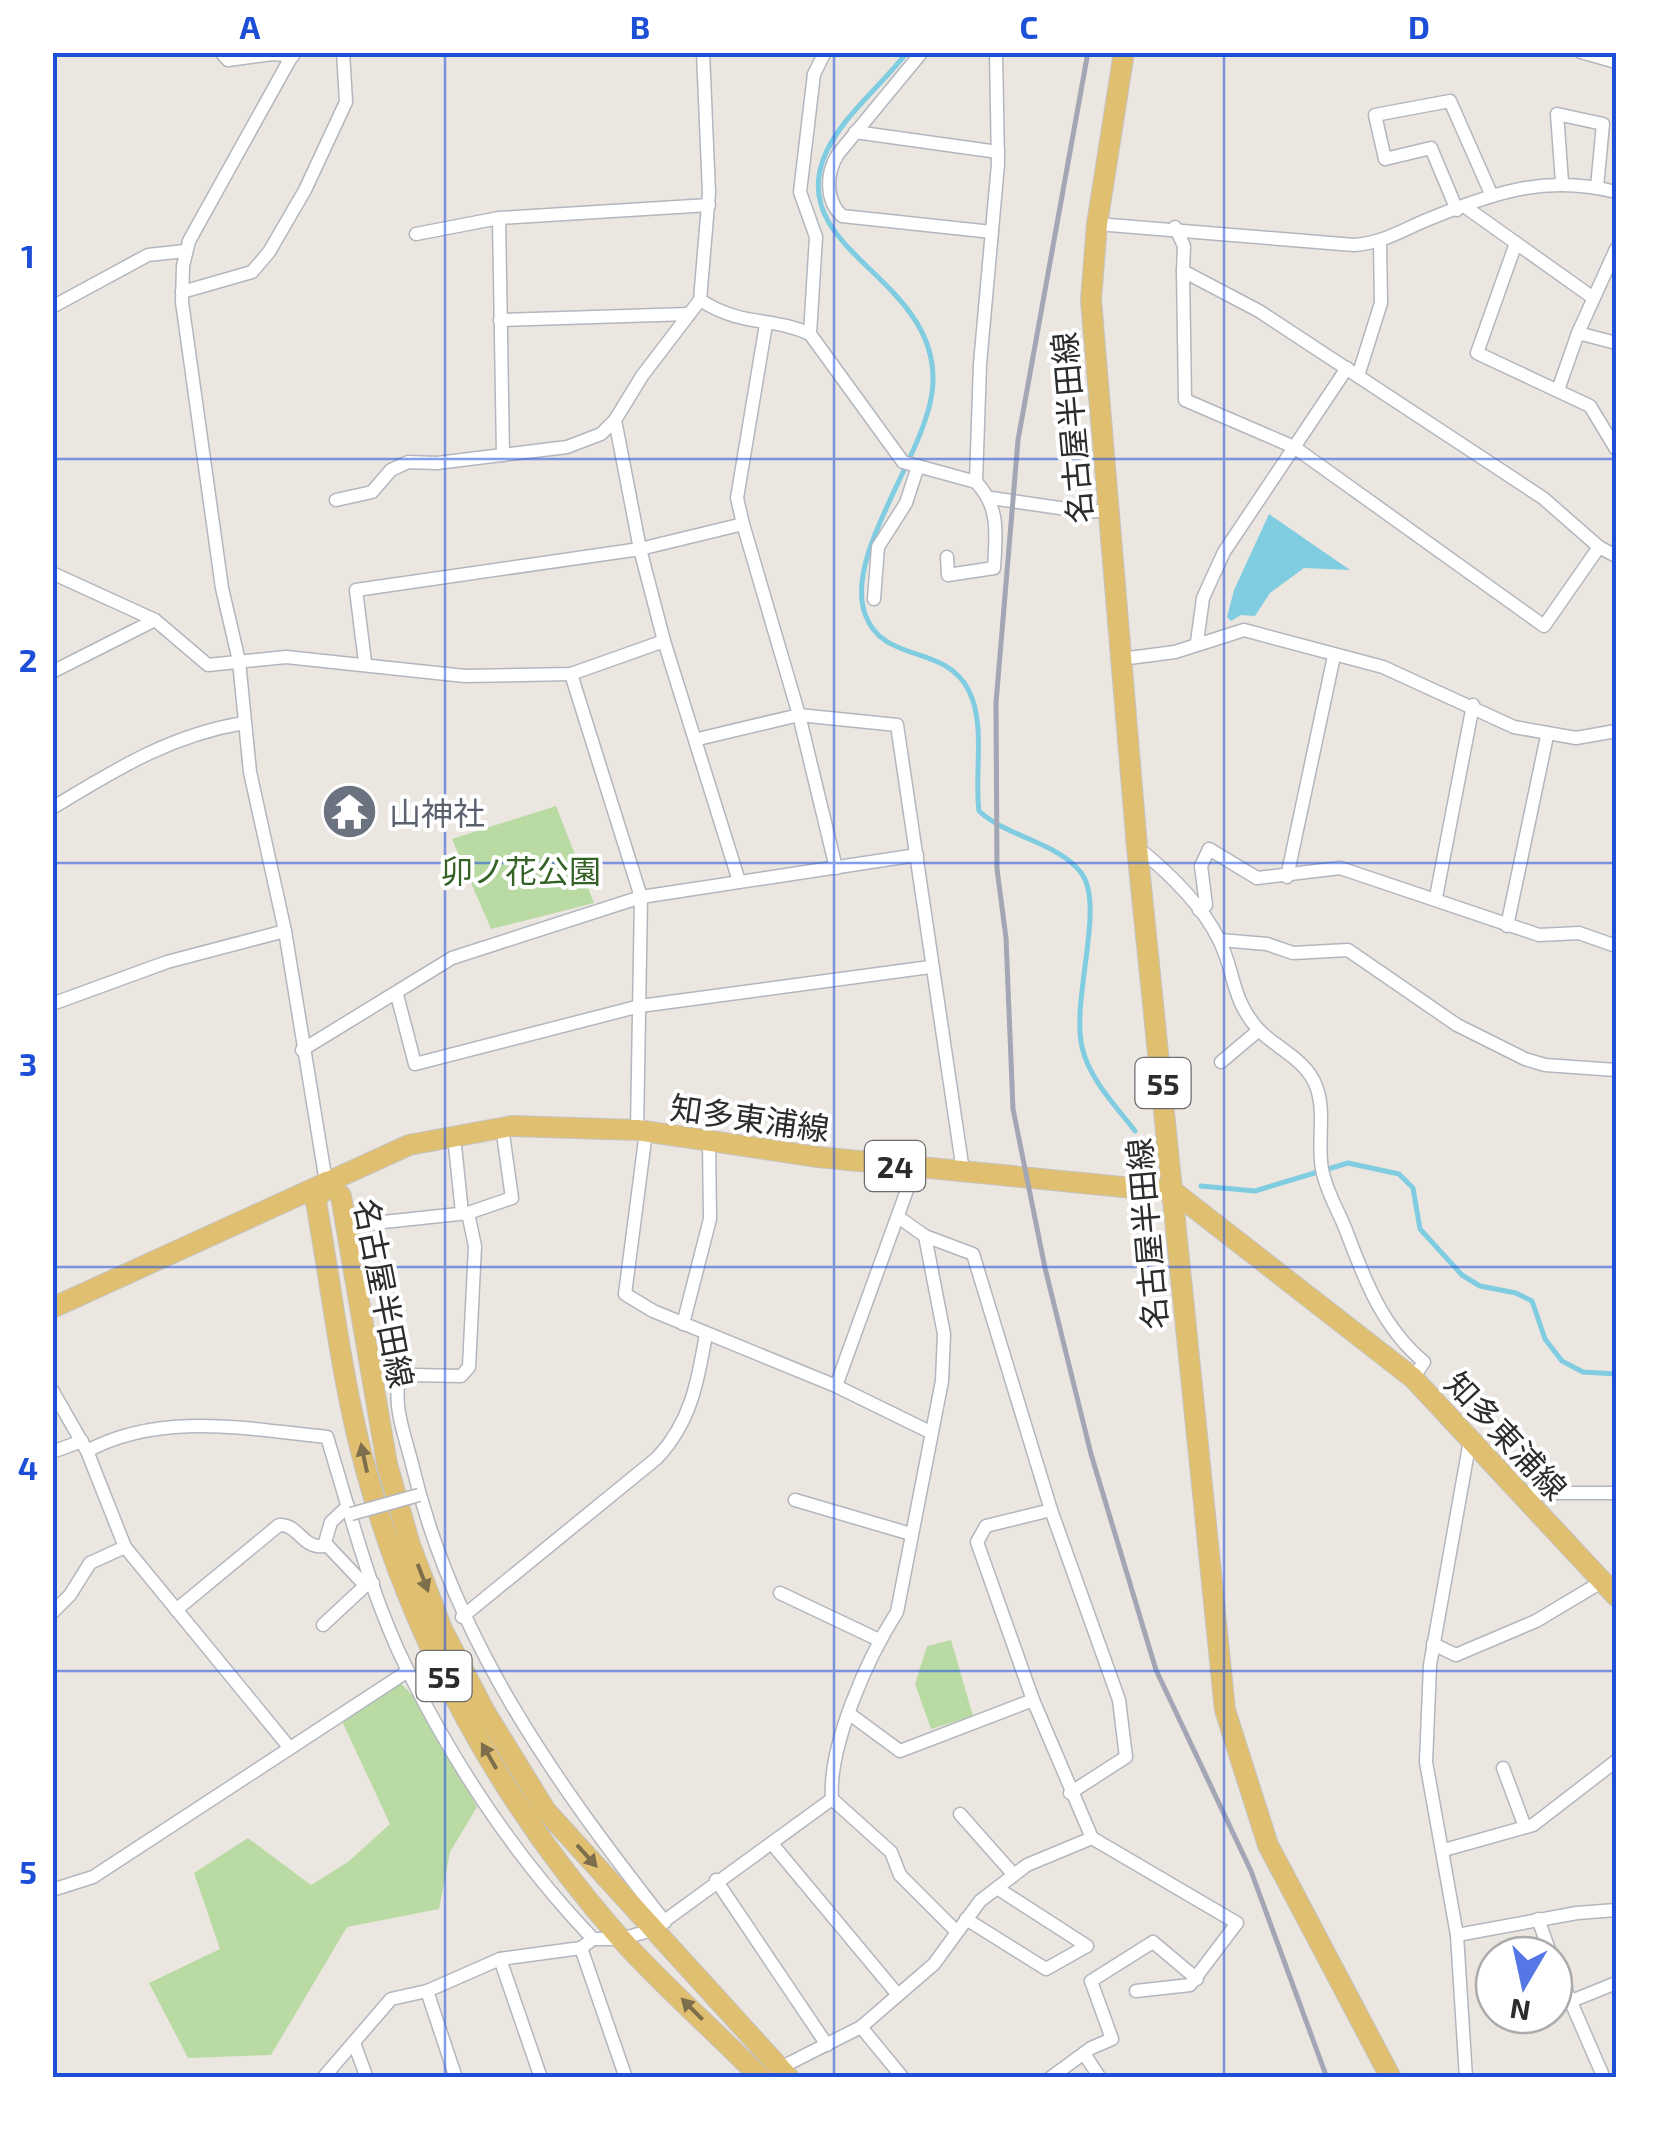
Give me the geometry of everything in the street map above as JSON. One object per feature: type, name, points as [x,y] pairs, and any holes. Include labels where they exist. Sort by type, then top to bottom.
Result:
[{"type":"main road","name":"名古屋半田線","points":[[1124,52],[1097,224],[1091,300],[1137,848],[1225,1710],[1268,1845],[1387,2076]]},
{"type":"main road","name":"知多東浦線","points":[[52,1308],[409,1145],[502,1128],[642,1131],[916,1168],[1174,1192],[1413,1378],[1610,1588]]},
{"type":"main road","name":"名古屋半田線","points":[[326,1182],[341,1196],[387,1464],[410,1545],[442,1629],[485,1712],[546,1811],[658,1926],[770,2076],[622,1939],[528,1822],[450,1690],[408,1598],[365,1468],[316,1202],[326,1182]]},
{"type":"street","points":[[221,52],[228,60],[294,54],[185,251],[182,292],[220,569],[239,661],[256,806],[285,931],[326,1182]]},
{"type":"street","points":[[182,292],[252,272],[269,252],[305,190],[346,102],[342,52]]},
{"type":"street","points":[[336,500],[372,492],[391,470],[408,462],[436,463],[567,447],[601,434],[615,420],[642,376],[700,300],[708,205],[704,52]]},
{"type":"street","points":[[810,334],[816,237],[800,192],[814,74],[825,52]]},
{"type":"street","points":[[922,52],[829,168],[831,202],[842,216],[992,232]]},
{"type":"street","points":[[976,482],[980,364],[998,152],[996,52]]},
{"type":"street","points":[[1581,52],[1616,62]]},
{"type":"street","points":[[1492,196],[1450,101],[1375,115],[1386,160],[1430,148],[1460,208],[1516,242],[1592,297]]},
{"type":"street","points":[[1562,182],[1557,114],[1603,124],[1597,187]]},
{"type":"street","points":[[855,132],[998,152]]},
{"type":"street","points":[[1097,224],[1175,227],[1281,240],[1380,243],[1492,196],[1562,182],[1616,192]]},
{"type":"street","points":[[416,234],[499,218],[708,205]]},
{"type":"street","points":[[499,218],[503,455]]},
{"type":"street","points":[[1175,227],[1184,246],[1185,400],[1294,447],[1544,626],[1600,547]]},
{"type":"street","points":[[1516,242],[1477,352],[1590,406],[1616,449]]},
{"type":"street","points":[[1197,642],[1203,598],[1224,552],[1294,447],[1352,372],[1380,303],[1380,243]]},
{"type":"street","points":[[52,307],[148,256],[170,249],[185,251]]},
{"type":"street","points":[[1558,390],[1592,297],[1616,249]]},
{"type":"street","points":[[1183,272],[1230,293],[1352,372],[1543,498],[1616,556]]},
{"type":"street","points":[[700,300],[722,314],[810,334],[912,464],[976,482],[991,498],[996,526],[994,568],[948,576],[947,557]]},
{"type":"street","points":[[500,320],[689,314]]},
{"type":"street","points":[[766,324],[736,498],[799,714],[836,868]]},
{"type":"street","points":[[1578,332],[1616,343]]},
{"type":"street","points":[[615,420],[640,549],[664,641],[698,740],[738,880]]},
{"type":"street","points":[[874,599],[878,547],[906,503],[912,464]]},
{"type":"street","points":[[991,498],[1088,512],[1108,510]]},
{"type":"street","points":[[364,662],[356,590],[640,549],[743,524]]},
{"type":"street","points":[[52,572],[155,620],[208,665],[286,656],[465,676],[570,674],[664,641]]},
{"type":"street","points":[[52,672],[155,620]]},
{"type":"street","points":[[1121,660],[1175,652],[1244,630],[1383,666],[1514,727],[1546,736],[1576,738],[1616,731]]},
{"type":"street","points":[[1287,877],[1334,656]]},
{"type":"street","points":[[570,674],[641,897],[642,1131],[625,1294],[706,1334],[836,1386],[930,1432]]},
{"type":"street","points":[[1436,897],[1473,705]]},
{"type":"street","points":[[698,740],[799,714],[897,725],[963,1170]]},
{"type":"street","points":[[52,808],[142,753],[208,729],[244,723]]},
{"type":"street","points":[[1507,926],[1546,736]]},
{"type":"street","points":[[1137,848],[1165,870],[1200,910],[1220,940],[1232,991],[1259,1030],[1302,1066],[1317,1087],[1322,1168],[1328,1192],[1368,1289],[1396,1334],[1424,1362],[1413,1378]]},
{"type":"street","points":[[1200,910],[1206,905],[1201,866],[1209,849],[1258,878],[1340,868],[1436,897],[1538,936],[1579,934],[1616,946]]},
{"type":"street","points":[[302,1050],[452,958],[641,897],[917,855]]},
{"type":"street","points":[[52,1004],[166,962],[285,931]]},
{"type":"street","points":[[1220,940],[1246,940],[1292,953],[1348,950],[1457,1025],[1525,1059],[1545,1065],[1616,1070]]},
{"type":"street","points":[[396,995],[415,1064],[640,1006],[930,967]]},
{"type":"street","points":[[1221,1062],[1259,1030]]},
{"type":"street","points":[[346,1226],[465,1213],[512,1198],[502,1128]]},
{"type":"street","points":[[454,1136],[465,1213],[475,1246],[469,1367],[460,1376],[404,1376],[396,1392],[419,1494],[462,1617],[501,1694],[658,1926]]},
{"type":"street","points":[[684,1324],[710,1219],[709,1141]]},
{"type":"street","points":[[836,1386],[916,1168]]},
{"type":"street","points":[[900,1219],[925,1236],[973,1254],[1050,1510],[1119,1700],[1126,1757],[1070,1793]]},
{"type":"street","points":[[925,1236],[944,1334],[942,1381],[897,1612],[879,1640],[830,1771],[832,1798],[891,1852],[900,1875],[956,1931]]},
{"type":"street","points":[[462,1617],[658,1458],[679,1434],[699,1378],[706,1334]]},
{"type":"street","points":[[52,1390],[85,1446],[126,1546],[290,1746]]},
{"type":"street","points":[[52,1452],[145,1430],[202,1424],[327,1438],[370,1584],[408,1670],[478,1795],[588,1944],[626,2078]]},
{"type":"street","points":[[1466,2078],[1457,1935],[1426,1762],[1433,1644],[1469,1446],[1474,1442]]},
{"type":"street","points":[[1526,1498],[1544,1493],[1616,1493]]},
{"type":"street","points":[[326,1544],[332,1522],[350,1510],[419,1494]]},
{"type":"street","points":[[796,1500],[911,1534]]},
{"type":"street","points":[[1050,1510],[986,1526],[977,1542],[1070,1793],[1092,1838],[1237,1924],[1190,1984],[1136,1990]]},
{"type":"street","points":[[176,1610],[279,1525],[294,1529],[307,1544],[326,1544],[370,1584]]},
{"type":"street","points":[[52,1613],[70,1596],[90,1563],[126,1546]]},
{"type":"street","points":[[323,1626],[370,1584]]},
{"type":"street","points":[[1433,1644],[1456,1655],[1610,1588]]},
{"type":"street","points":[[780,1593],[879,1640]]},
{"type":"street","points":[[52,1890],[92,1877],[408,1670]]},
{"type":"street","points":[[851,1715],[900,1750],[1033,1700]]},
{"type":"street","points":[[1444,1850],[1525,1827],[1616,1761]]},
{"type":"street","points":[[1503,1768],[1525,1827]]},
{"type":"street","points":[[323,2078],[391,2000],[427,1991],[500,1958],[622,1939],[658,1926],[832,1798]]},
{"type":"street","points":[[960,1814],[1014,1875]]},
{"type":"street","points":[[770,2076],[861,2027],[934,1964],[966,1919],[1014,1875],[1092,1838]]},
{"type":"street","points":[[773,1845],[898,1995]]},
{"type":"street","points":[[716,1880],[827,2045]]},
{"type":"street","points":[[966,1919],[1046,1969],[1087,1946],[997,1888]]},
{"type":"street","points":[[1457,1935],[1538,1919],[1616,1910]]},
{"type":"street","points":[[1538,1919],[1544,1935]]},
{"type":"street","points":[[1050,2078],[1091,2048],[1112,2039],[1090,1981],[1153,1942],[1197,1978]]},
{"type":"street","points":[[500,1958],[540,2078]]},
{"type":"street","points":[[1574,2000],[1616,1984]]},
{"type":"street","points":[[427,1991],[456,2078]]},
{"type":"street","points":[[1574,2013],[1604,2078]]},
{"type":"street","points":[[861,2027],[904,2078]]},
{"type":"street","points":[[354,2043],[368,2078]]},
{"type":"street","points":[[1086,2055],[1100,2078]]},
{"type":"green space","name":"卯ノ花公園","points":[[556,806],[594,903],[491,929],[452,839]]},
{"type":"green space","points":[[951,1640],[973,1716],[931,1729],[915,1684],[927,1646]]},
{"type":"green space","points":[[398,1681],[421,1703],[477,1807],[450,1852],[439,1909],[347,1927],[271,2055],[188,2058],[149,1983],[220,1949],[194,1873],[248,1838],[311,1885],[348,1862],[390,1824],[340,1717]]},
{"type":"water","points":[[1269,514],[1350,570],[1304,568],[1270,593],[1255,616],[1241,615],[1231,621],[1227,617],[1234,590]]},
{"type":"waterway","points":[[907,52],[849,117],[830,145],[823,160],[819,193],[828,221],[917,322],[930,354],[932,393],[926,419],[865,564],[861,590],[865,614],[886,641],[946,666],[969,691],[977,719],[979,811],[1004,828],[1060,854],[1082,874],[1090,908],[1081,1005],[1082,1047],[1097,1081],[1135,1131]]},
{"type":"waterway","points":[[1201,1186],[1255,1191],[1348,1163],[1399,1174],[1413,1188],[1420,1229],[1462,1275],[1480,1286],[1516,1293],[1532,1301],[1545,1339],[1562,1361],[1583,1372],[1616,1374]]},
{"type":"railway","points":[[1088,52],[1018,440],[996,703],[997,869],[1006,938],[1013,1109],[1045,1268],[1091,1454],[1156,1670],[1251,1871],[1327,2078]]},
{"type":"place","name":"山神社","points":[[350,812]]}]
